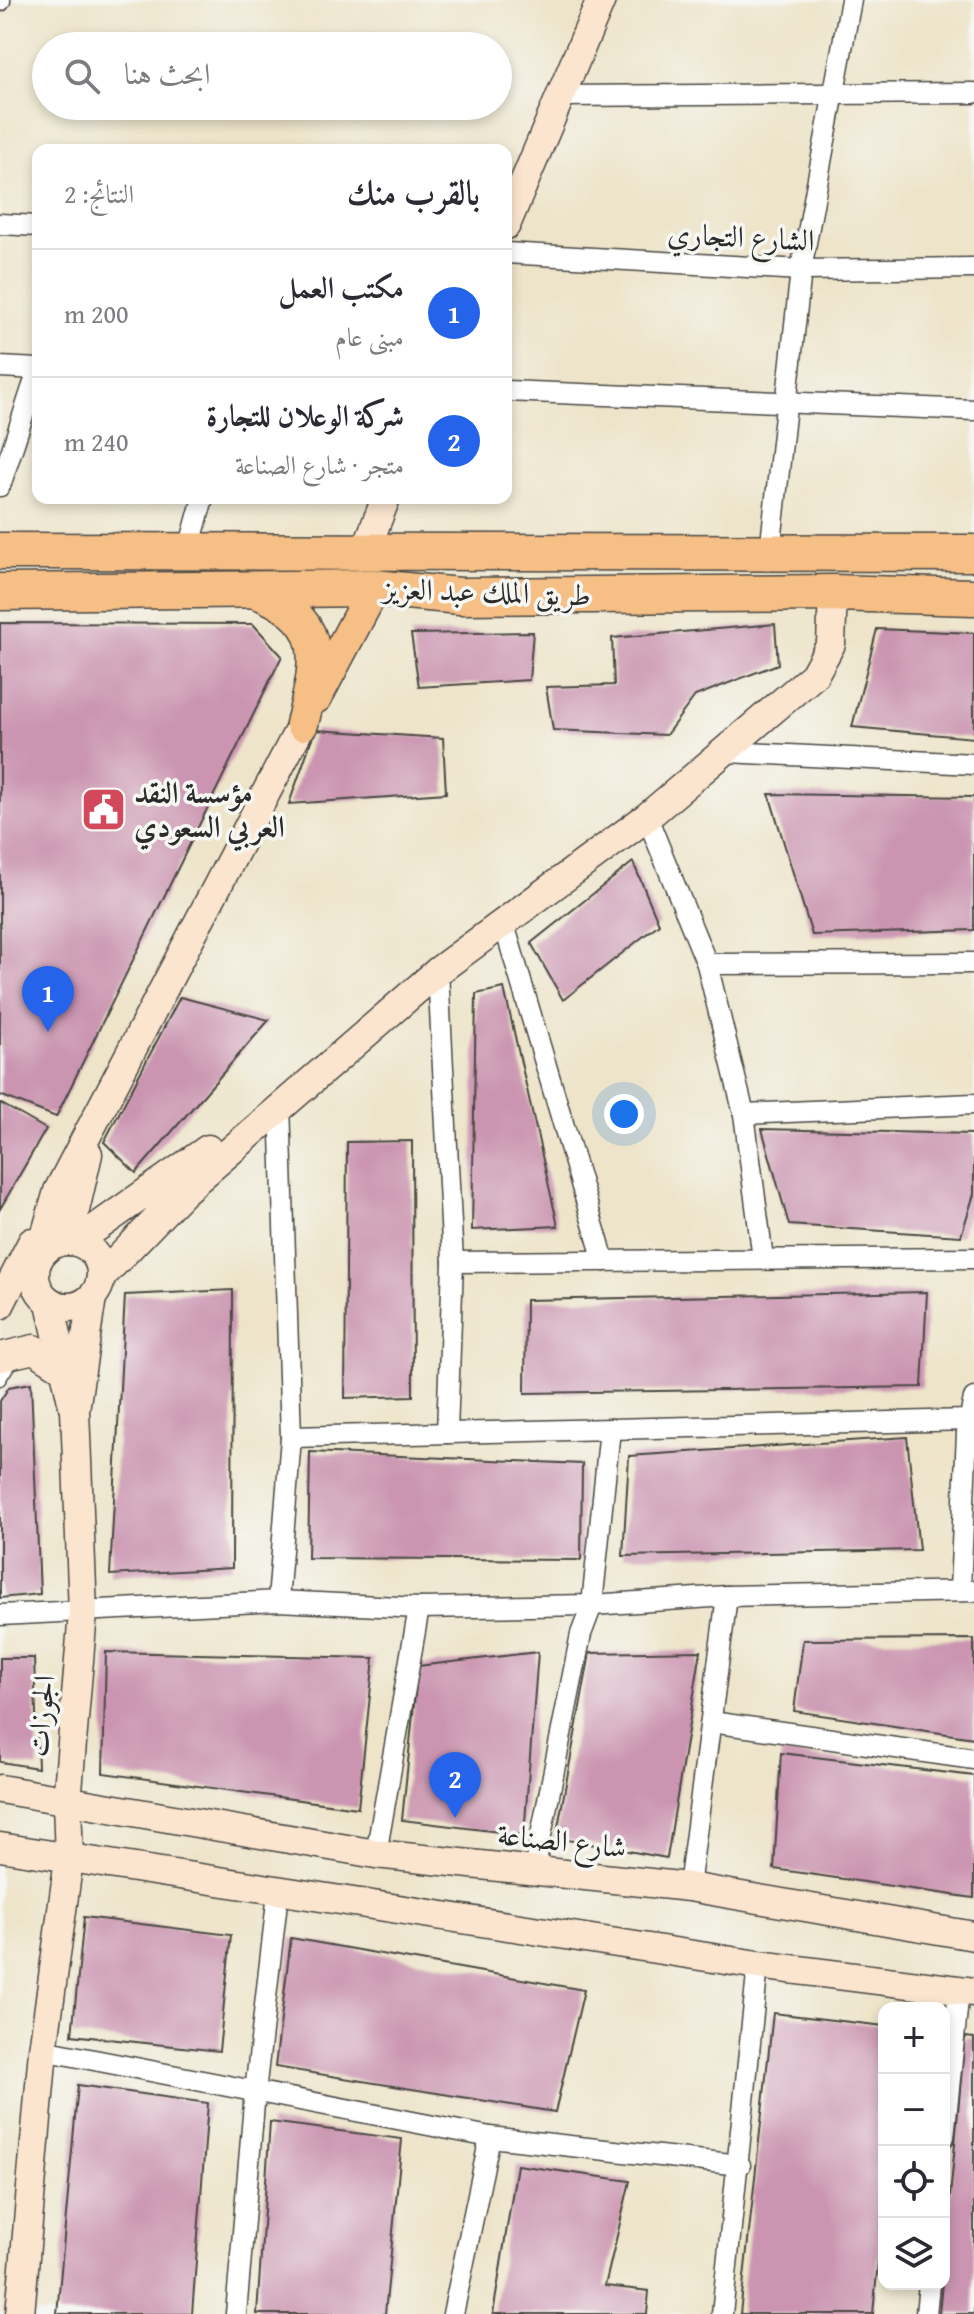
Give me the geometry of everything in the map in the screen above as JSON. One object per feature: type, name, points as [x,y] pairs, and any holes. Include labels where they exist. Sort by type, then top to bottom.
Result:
[{"type":"highway","name":"طريق الملك عبد العزيز","points":[[0,551],[974,553]]},
{"type":"highway","name":"طريق الملك عبد العزيز","points":[[0,592],[374,588],[460,596],[833,593],[974,597]]},
{"type":"main road","points":[[302,724],[374,588]]},
{"type":"main road","points":[[249,589],[283,602],[303,620],[313,644],[314,677],[302,724]]},
{"type":"street","points":[[512,211],[601,0]]},
{"type":"street","points":[[770,552],[801,270],[851,0]]},
{"type":"street","points":[[560,96],[974,93]]},
{"type":"street","points":[[0,224],[32,226]]},
{"type":"street","name":"الشارع التجاري","points":[[512,253],[801,270],[974,268]]},
{"type":"street","points":[[0,367],[32,370]]},
{"type":"street","points":[[0,486],[32,388]]},
{"type":"street","points":[[512,391],[974,410]]},
{"type":"street","points":[[188,552],[201,504]]},
{"type":"street","points":[[365,552],[384,504]]},
{"type":"street","points":[[50,1303],[72,1308],[97,1287],[183,1192],[280,1104],[438,971],[647,817],[814,675],[831,644],[833,593]]},
{"type":"street","points":[[1,1304],[302,724]]},
{"type":"street","points":[[726,752],[974,764]]},
{"type":"street","points":[[647,817],[707,964],[744,1114],[763,1259]]},
{"type":"street","points":[[503,921],[604,1261]]},
{"type":"street","points":[[707,964],[974,963]]},
{"type":"street","points":[[438,971],[453,1262],[447,1433]]},
{"type":"street","points":[[1,1304],[55,1243],[72,1242],[197,1156],[280,1104]]},
{"type":"street","points":[[278,1601],[291,1437],[280,1104]]},
{"type":"street","points":[[744,1114],[974,1104]]},
{"type":"street","points":[[72,1242],[97,1114]]},
{"type":"street","points":[[58,1191],[37,1262],[37,1287],[50,1303],[75,1410]]},
{"type":"street","points":[[72,1242],[95,1255],[97,1287],[75,1410]]},
{"type":"street","points":[[453,1262],[974,1258]]},
{"type":"street","points":[[9,1354],[34,1349],[63,1368]]},
{"type":"street","points":[[0,1615],[278,1601],[419,1608],[592,1605],[727,1596],[967,1590],[969,1420],[974,1398]]},
{"type":"street","name":"الجوزات","points":[[20,2314],[43,2050],[69,1859],[67,1802],[83,1613],[75,1410]]},
{"type":"street","points":[[291,1437],[969,1420]]},
{"type":"street","points":[[534,1871],[581,1634],[592,1605],[610,1429]]},
{"type":"street","points":[[689,1887],[727,1596]]},
{"type":"street","points":[[376,1854],[419,1608]]},
{"type":"street","points":[[711,1722],[974,1759]]},
{"type":"street","name":"شارع الصناعة","points":[[0,1789],[376,1854],[689,1887],[974,1936]]},
{"type":"street","points":[[0,1847],[278,1893],[758,1965],[966,1991],[950,2097]]},
{"type":"street","points":[[236,2314],[255,2092],[278,1893]]},
{"type":"street","points":[[722,2314],[740,2165],[758,1965]]},
{"type":"street","points":[[43,2050],[490,2137],[740,2165]]},
{"type":"street","points":[[453,2314],[490,2137]]},
{"type":"street","points":[[926,2314],[928,2290]]},
{"type":"lane","points":[[0,1380],[9,1354]]},
{"type":"building","name":"مؤسسة النقد العربي السعودي","points":[[0,623],[253,624],[282,656],[56,1117],[0,1095]]},
{"type":"building","points":[[775,624],[778,664],[695,696],[666,735],[553,730],[546,687],[614,685],[612,638]]},
{"type":"building","points":[[877,629],[974,633],[974,738],[852,727]]},
{"type":"building","points":[[533,632],[529,680],[419,687],[411,634]]},
{"type":"building","points":[[315,730],[443,738],[446,793],[289,804]]},
{"type":"building","points":[[769,794],[974,797],[974,930],[812,935]]},
{"type":"building","points":[[633,862],[659,924],[563,1000],[531,943]]},
{"type":"building","points":[[504,988],[558,1226],[472,1230],[476,994]]},
{"type":"building","points":[[180,997],[269,1020],[136,1173],[104,1142]]},
{"type":"building","points":[[0,1103],[46,1129],[0,1209]]},
{"type":"building","points":[[762,1129],[974,1134],[974,1194],[961,1236],[789,1225]]},
{"type":"building","points":[[412,1141],[413,1396],[345,1398],[347,1142]]},
{"type":"building","points":[[233,1290],[232,1568],[110,1575],[125,1295]]},
{"type":"building","points":[[927,1292],[922,1387],[525,1393],[526,1300]]},
{"type":"building","points":[[31,1383],[40,1594],[0,1598],[0,1401],[9,1387]]},
{"type":"building","points":[[907,1437],[919,1550],[623,1556],[629,1456]]},
{"type":"building","points":[[310,1452],[582,1464],[581,1560],[308,1558]]},
{"type":"building","points":[[974,1639],[974,1738],[794,1711],[803,1640]]},
{"type":"building","points":[[701,1651],[667,1858],[556,1838],[590,1653]]},
{"type":"building","points":[[106,1652],[374,1658],[358,1808],[103,1773]]},
{"type":"building","points":[[538,1652],[524,1835],[402,1820],[418,1666]]},
{"type":"building","points":[[0,1658],[34,1658],[38,1768],[0,1762]]},
{"type":"building","points":[[781,1753],[974,1776],[974,1898],[774,1869]]},
{"type":"building","points":[[84,1917],[231,1935],[219,2051],[72,2035]]},
{"type":"building","points":[[291,1938],[584,1990],[555,2112],[275,2067]]},
{"type":"building","points":[[773,2013],[878,2025],[878,2262],[873,2314],[740,2314]]},
{"type":"building","points":[[965,2037],[974,2038],[974,2314],[939,2314],[941,2290],[950,2290],[950,2197]]},
{"type":"building","points":[[78,2085],[208,2103],[192,2314],[57,2314]]},
{"type":"building","points":[[270,2122],[402,2139],[385,2314],[257,2314]]},
{"type":"building","points":[[517,2165],[630,2181],[605,2286],[649,2291],[647,2314],[493,2314]]},
{"type":"place","name":"مؤسسة النقد العربي السعودي","points":[[103,809]]},
{"type":"place","name":"مكتب العمل","points":[[48,1032]]},
{"type":"place","name":"شركة الوعلان للتجارة","points":[[455,1818]]}]
